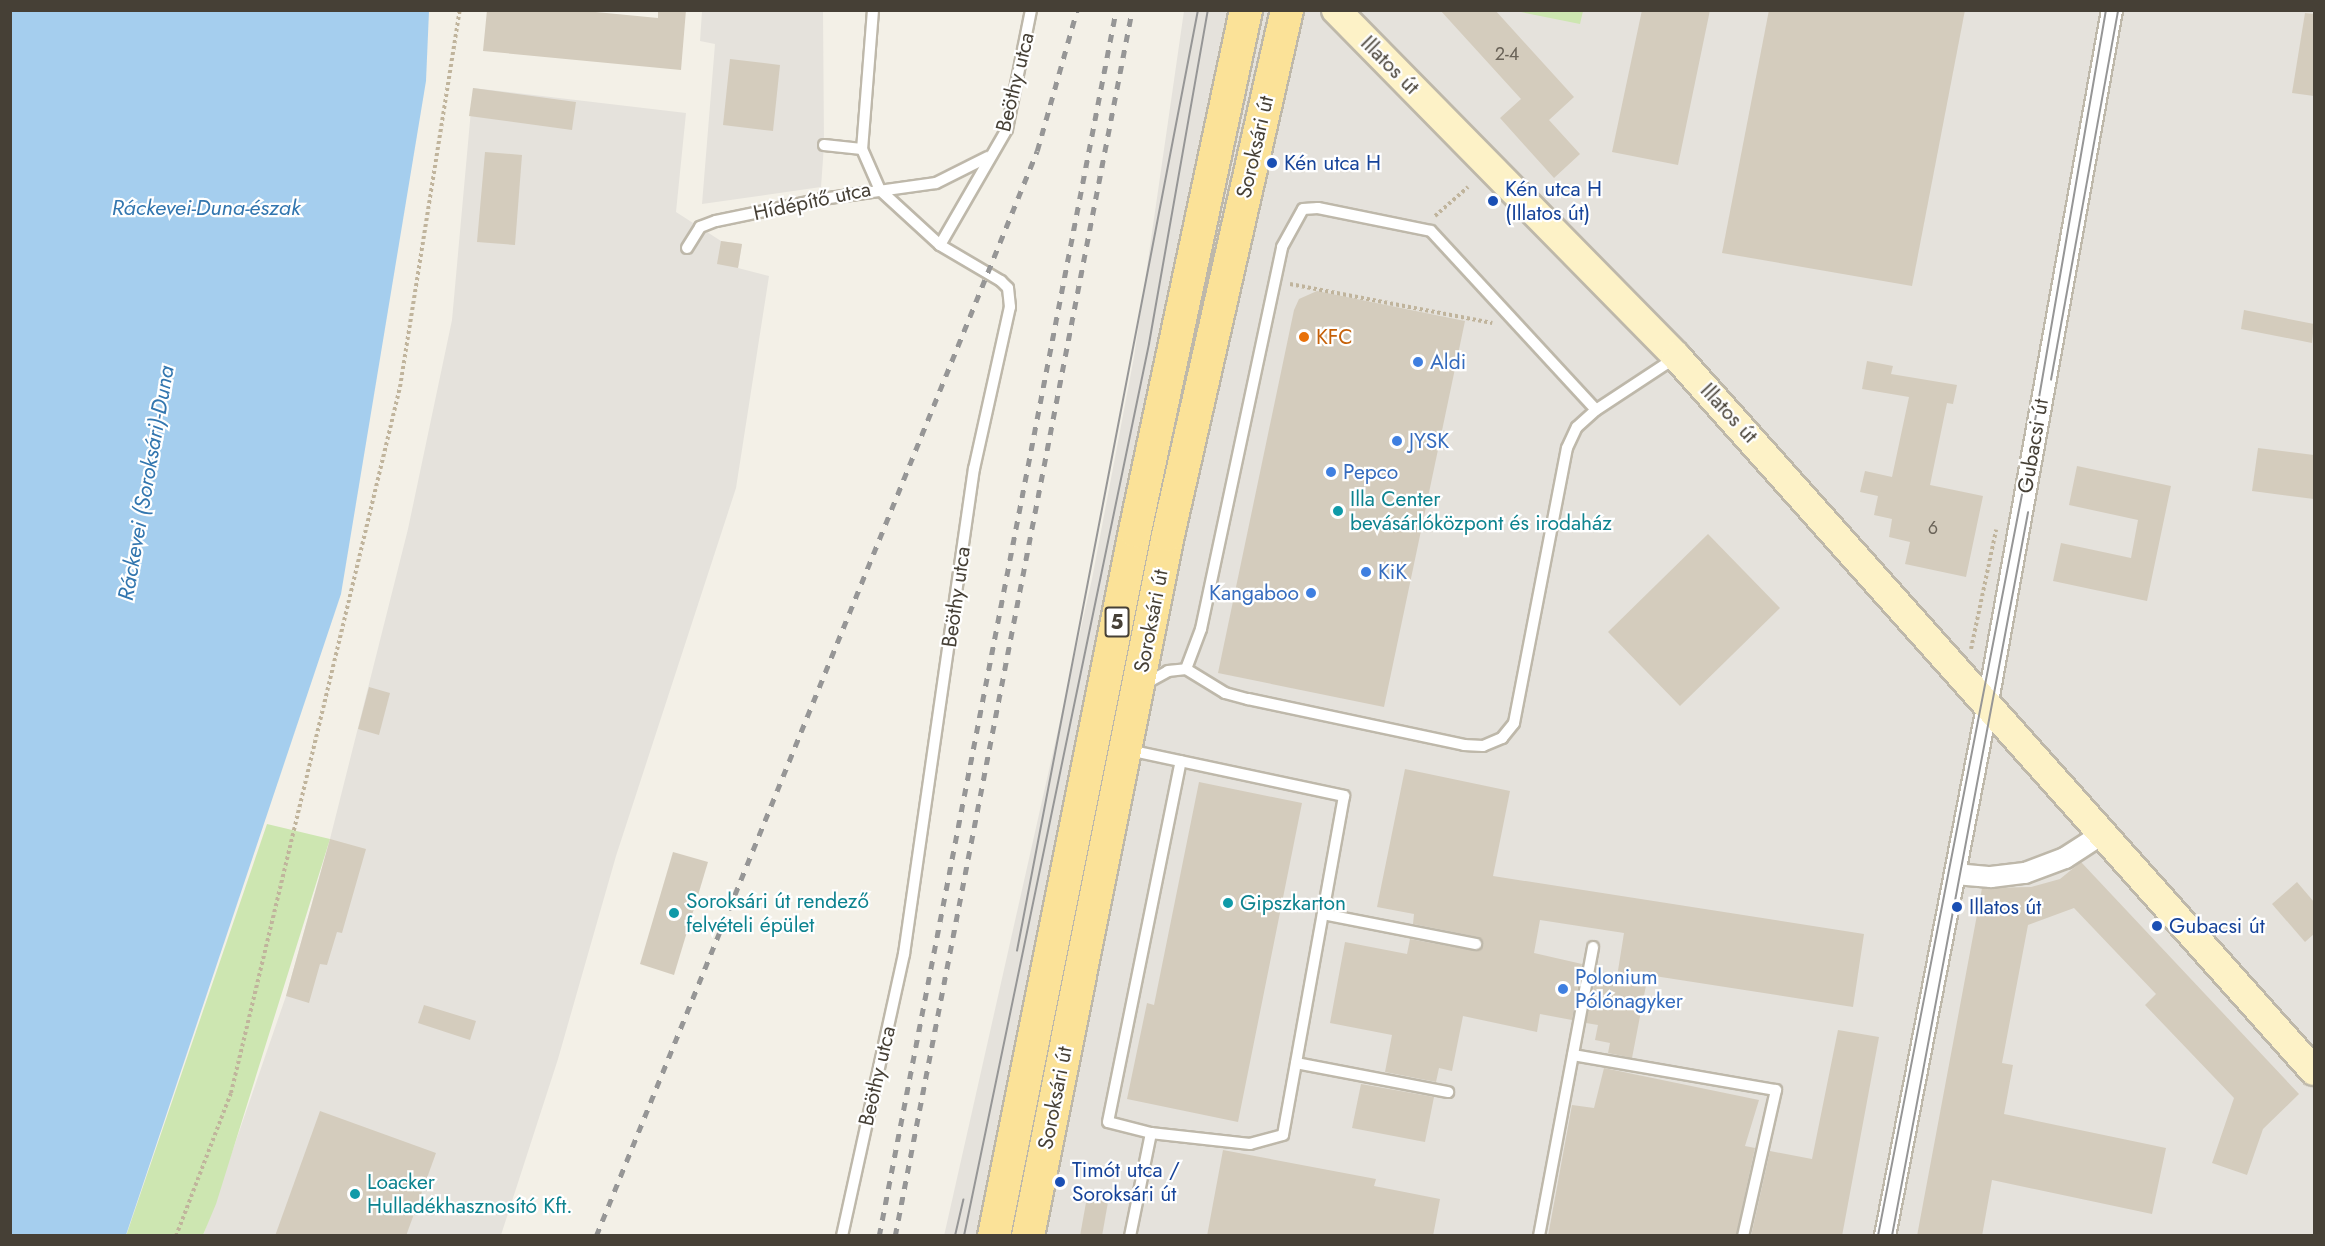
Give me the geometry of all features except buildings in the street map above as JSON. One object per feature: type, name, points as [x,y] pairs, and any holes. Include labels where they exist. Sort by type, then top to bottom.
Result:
[{"type":"main road","name":"Soroksári út","points":[[1028,1236],[1208,346],[1287,10]]},
{"type":"main road","name":"Soroksári út","points":[[993,1236],[1135,531],[1247,11]]},
{"type":"street","name":"Illatos út","points":[[1336,10],[1676,356],[2314,1071]]},
{"type":"street","name":"Gubacsi út","points":[[1885,1236],[1987,707],[2112,10]]},
{"type":"street","points":[[1955,874],[1991,878],[2025,873],[2065,858],[2102,834]]},
{"type":"lane","name":"Hídépítő utca","points":[[687,248],[700,228],[716,221],[880,190],[862,149],[873,10]]},
{"type":"lane","name":"Beöthy utca","points":[[842,1236],[904,954],[975,468],[1010,307],[1008,288],[1002,281],[940,245],[996,150],[1013,105],[1031,10]]},
{"type":"lane","points":[[824,145],[862,149]]},
{"type":"lane","points":[[880,190],[936,183],[980,164],[996,150]]},
{"type":"lane","points":[[880,190],[940,245]]},
{"type":"lane","points":[[1186,669],[1201,629],[1282,247],[1303,209],[1318,208],[1431,231],[1596,410]]},
{"type":"lane","points":[[1136,693],[1161,673],[1186,669],[1225,693],[1248,699],[1464,745],[1483,746],[1502,738],[1514,723],[1567,448],[1577,427],[1596,410],[1676,356]]},
{"type":"lane","points":[[1125,749],[1181,761],[1344,796],[1283,1135],[1250,1144],[1151,1132],[1108,1122],[1181,761]]},
{"type":"lane","points":[[1323,914],[1476,944]]},
{"type":"lane","points":[[1539,1236],[1593,947]]},
{"type":"lane","points":[[1573,1055],[1776,1089],[1743,1236]]},
{"type":"lane","points":[[1296,1063],[1448,1092]]},
{"type":"lane","points":[[1130,1236],[1151,1132]]},
{"type":"path","points":[[176,1236],[231,1093],[400,387],[460,10]]},
{"type":"path","points":[[1421,229],[1468,187]]},
{"type":"path","points":[[1274,281],[1492,323]]},
{"type":"path","points":[[1962,679],[1997,525]]},
{"type":"shaded area","points":[[702,11],[823,11],[824,145],[821,187],[702,204],[715,44],[700,41]]},
{"type":"shaded area","points":[[1184,11],[2314,11],[2314,1235],[944,1236],[1092,579],[1134,357]]},
{"type":"shaded area","name":"Loacker Hulladékhasznosító Kft.","points":[[473,88],[686,113],[676,212],[721,241],[742,244],[738,268],[769,276],[736,488],[616,856],[558,1059],[501,1235],[203,1236],[286,996],[330,839],[408,529],[452,320]]},
{"type":"green space","points":[[1516,11],[1583,11],[1580,24]]},
{"type":"green space","points":[[267,824],[330,839],[216,1204],[203,1235],[126,1236]]},
{"type":"water","name":"Ráckevei-Duna-észak","points":[[10,11],[429,11],[426,81],[341,594],[126,1235],[11,1235]]},
{"type":"tram line","points":[[1017,951],[1198,10]]},
{"type":"tram line","points":[[964,1236],[1149,344],[1208,10]]},
{"type":"tram line","points":[[1878,1236],[2025,479],[2106,10]]},
{"type":"tram line","points":[[2051,380],[2118,10]]},
{"type":"tram line","points":[[1892,1236],[2028,513]]},
{"type":"tram line","points":[[955,1236],[963,1200]]},
{"type":"railway","points":[[596,1236],[1037,151],[1077,10]]},
{"type":"railway","points":[[879,1236],[1116,10]]},
{"type":"railway","points":[[895,1236],[1132,10]]},
{"type":"place","name":"Kén utca H","points":[[1272,163]]},
{"type":"place","name":"Kén utca H (Illatos út)","points":[[1493,201]]},
{"type":"place","name":"KFC","points":[[1304,337]]},
{"type":"place","name":"Aldi","points":[[1418,362]]},
{"type":"place","name":"JYSK","points":[[1397,441]]},
{"type":"place","name":"Pepco","points":[[1331,472]]},
{"type":"place","name":"Illa Center bevásárlóközpont és irodaház","points":[[1338,511]]},
{"type":"place","name":"KiK","points":[[1366,572]]},
{"type":"place","name":"Kangaboo","points":[[1311,593]]},
{"type":"place","name":"Gipszkarton","points":[[1228,903]]},
{"type":"place","name":"Illatos út","points":[[1957,907]]},
{"type":"place","name":"Soroksári út rendező felvételi épület","points":[[674,913]]},
{"type":"place","name":"Gubacsi út","points":[[2157,926]]},
{"type":"place","name":"Polonium Pólónagyker","points":[[1563,989]]},
{"type":"place","name":"Timót utca / Soroksári út","points":[[1060,1182]]},
{"type":"place","name":"Loacker Hulladékhasznosító Kft.","points":[[355,1194]]},
{"type":"water label","name":"Ráckevei (Soroksári)-Duna","points":[[146,483]]}]
